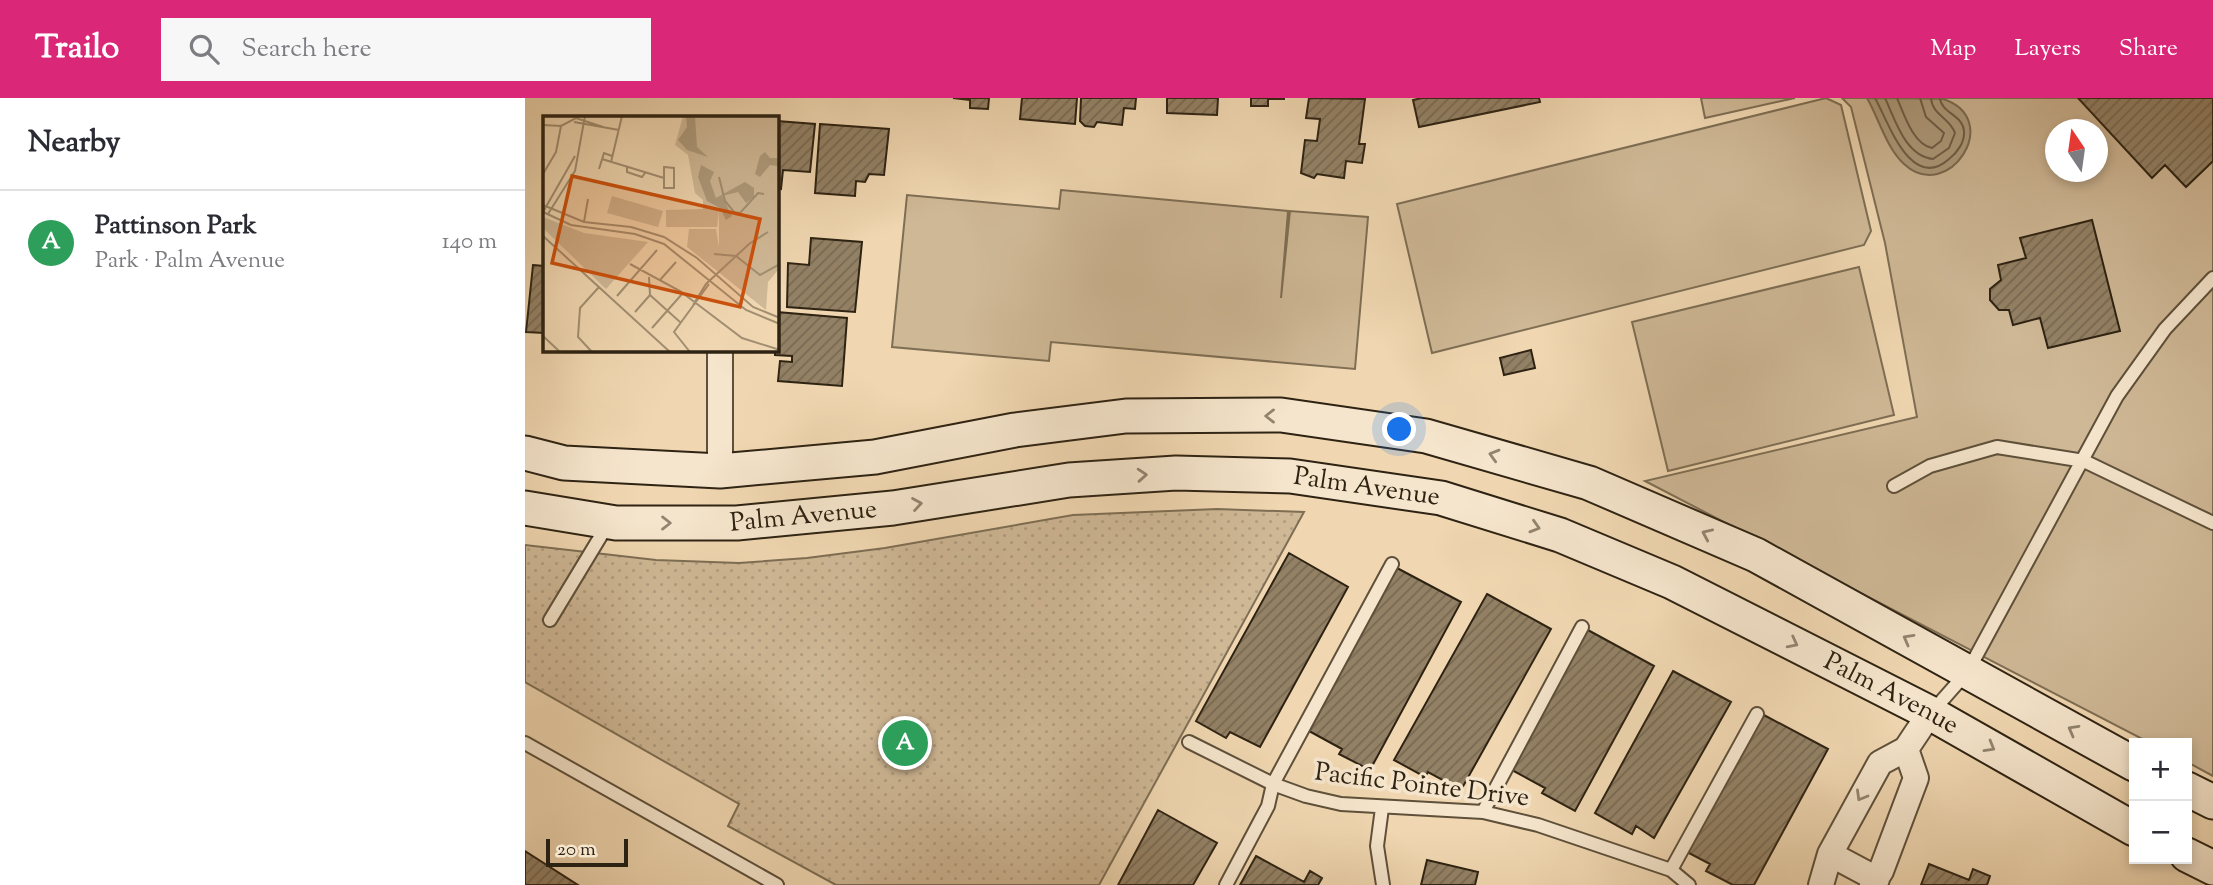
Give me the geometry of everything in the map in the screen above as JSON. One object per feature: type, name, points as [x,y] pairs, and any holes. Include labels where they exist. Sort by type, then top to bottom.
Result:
[{"type":"street","points":[[720,352],[720,471]]},
{"type":"street","name":"Palm Avenue","points":[[525,453],[564,463],[720,471],[875,457],[1015,430],[1126,416],[1281,415],[1426,436],[1589,482],[1756,555],[2129,761]]},
{"type":"street","name":"Palm Avenue","points":[[525,508],[609,522],[737,523],[893,508],[1069,480],[1176,473],[1290,475],[1441,498],[1560,535],[1672,582],[1930,713],[2129,826]]},
{"type":"street","points":[[1821,885],[1830,854],[1880,762],[1906,749],[1930,713]]},
{"type":"street","points":[[1830,854],[1874,882],[1916,778],[1906,749]]},
{"type":"street","points":[[2192,792],[2213,802]]},
{"type":"street","points":[[2192,858],[2213,868]]},
{"type":"lane","points":[[1930,713],[1968,671],[2117,396],[2165,329],[2213,278]]},
{"type":"lane","points":[[1894,486],[1930,466],[1997,447],[2084,461],[2213,523]]},
{"type":"lane","points":[[550,620],[609,522]]},
{"type":"lane","points":[[1226,885],[1268,806],[1273,784],[1392,564]]},
{"type":"lane","points":[[1483,812],[1582,627]]},
{"type":"lane","points":[[1671,870],[1757,714]]},
{"type":"lane","name":"Pacific Pointe Drive","points":[[1189,742],[1273,784],[1341,804],[1483,812],[1562,832],[1671,870],[1689,885]]},
{"type":"lane","points":[[525,743],[777,885]]},
{"type":"lane","points":[[1382,808],[1377,846],[1383,885]]},
{"type":"shaded area","points":[[1701,98],[1795,98],[1705,118]]},
{"type":"shaded area","points":[[1826,98],[1841,105],[1871,231],[1864,245],[1432,353],[1397,204]]},
{"type":"shaded area","points":[[1842,98],[2213,98],[2213,776],[2192,765],[2192,738],[2140,738],[1645,481],[1917,417],[1885,243],[1851,107]]},
{"type":"shaded area","points":[[1061,190],[1288,211],[1281,298],[1290,211],[1368,217],[1355,369],[1051,342],[1049,361],[892,347],[907,195],[1059,209]]},
{"type":"shaded area","points":[[1859,267],[1894,415],[1668,471],[1632,322]]},
{"type":"shaded area","points":[[1217,509],[1304,512],[1099,885],[836,885],[728,826],[739,804],[525,682],[525,545],[656,560],[739,563],[885,548],[1073,515]]},
{"type":"water","points":[[1867,98],[1943,99],[1961,109],[1969,123],[1970,139],[1963,154],[1952,167],[1937,174],[1921,174],[1898,157]]},
{"type":"building","points":[[953,98],[989,98],[988,109],[970,108],[970,100]]},
{"type":"building","points":[[1022,98],[1077,98],[1075,124],[1020,119]]},
{"type":"building","points":[[1081,98],[1136,98],[1135,109],[1124,108],[1122,125],[1097,122],[1094,127],[1085,126],[1080,121]]},
{"type":"building","points":[[1167,98],[1218,98],[1217,115],[1167,113]]},
{"type":"building","points":[[1251,98],[1284,99],[1268,99],[1268,106],[1251,106]]},
{"type":"building","points":[[1309,98],[1365,99],[1359,144],[1365,144],[1362,163],[1346,161],[1344,178],[1317,174],[1314,178],[1301,173],[1305,140],[1317,141],[1320,119],[1306,118]]},
{"type":"building","points":[[1539,98],[1540,102],[1419,127],[1413,100]]},
{"type":"building","points":[[2078,98],[2213,98],[2213,161],[2186,187],[2165,165],[2152,178],[2108,130],[2108,119],[2097,119]]},
{"type":"building","points":[[779,121],[815,124],[810,172],[783,170],[781,189]]},
{"type":"building","points":[[820,124],[889,129],[884,175],[869,174],[865,182],[856,181],[855,196],[815,193]]},
{"type":"building","points":[[2092,220],[2120,331],[2048,348],[2040,318],[2013,325],[2009,310],[1999,310],[1990,300],[1990,289],[2001,280],[1998,265],[2026,258],[2020,238]]},
{"type":"building","points":[[811,238],[862,242],[855,312],[787,307],[788,263],[809,265]]},
{"type":"building","points":[[533,265],[543,266],[543,333],[526,332]]},
{"type":"building","points":[[779,312],[847,318],[842,386],[778,381],[780,361],[792,362],[792,356],[775,355],[775,352],[779,352]]},
{"type":"building","points":[[1531,350],[1535,368],[1504,375],[1500,358]]},
{"type":"building","points":[[1289,553],[1348,587],[1260,747],[1230,732],[1226,738],[1196,721]]},
{"type":"building","points":[[1397,568],[1461,602],[1370,770],[1339,754],[1342,749],[1309,731]]},
{"type":"building","points":[[1487,594],[1551,629],[1461,790],[1428,772],[1425,777],[1394,760]]},
{"type":"building","points":[[1586,629],[1654,666],[1575,811],[1542,793],[1545,788],[1510,769]]},
{"type":"building","points":[[1673,671],[1731,702],[1654,838],[1636,826],[1632,834],[1595,813]]},
{"type":"building","points":[[1762,714],[1828,749],[1754,885],[1733,885],[1706,871],[1710,864],[1687,852]]},
{"type":"building","points":[[1158,810],[1217,843],[1193,885],[1118,885]]},
{"type":"building","points":[[525,851],[578,885],[525,885]]},
{"type":"building","points":[[1256,856],[1304,882],[1310,871],[1322,878],[1318,885],[1240,885]]},
{"type":"building","points":[[1427,860],[1478,872],[1475,885],[1421,885]]},
{"type":"building","points":[[1929,864],[1969,880],[1973,869],[1990,876],[1987,885],[1921,885]]},
{"type":"place","name":"Pattinson Park","points":[[905,743]]}]
